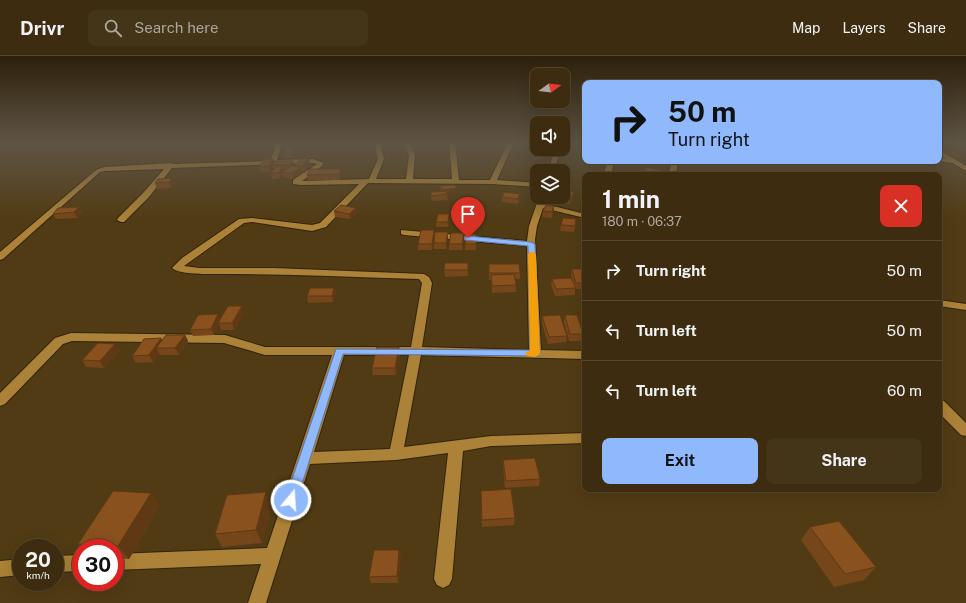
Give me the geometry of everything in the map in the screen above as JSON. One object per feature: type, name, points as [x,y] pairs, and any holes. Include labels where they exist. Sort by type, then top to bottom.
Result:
[{"type":"street","points":[[0,257],[46,215],[100,170],[144,168]]},
{"type":"street","points":[[121,220],[146,195],[170,168]]},
{"type":"street","points":[[315,168],[296,182],[456,181],[530,185]]},
{"type":"street","points":[[376,168],[369,181],[321,227],[312,228],[252,220],[242,221],[185,260],[177,268],[200,271],[274,271],[422,276],[426,279],[427,283],[416,351],[396,454]]},
{"type":"street","points":[[410,181],[411,168]]},
{"type":"street","points":[[455,168],[456,181]]},
{"type":"street","points":[[493,182],[500,168]]},
{"type":"street","points":[[535,354],[531,244],[533,226],[541,204]]},
{"type":"street","points":[[551,204],[582,215]]},
{"type":"street","points":[[404,232],[531,244]]},
{"type":"street","points":[[942,303],[966,307]]},
{"type":"street","points":[[0,401],[60,341],[71,337],[218,339],[239,342],[265,351],[416,351],[582,355]]},
{"type":"street","points":[[257,603],[339,351]]},
{"type":"street","points":[[942,407],[966,431]]},
{"type":"street","points":[[305,458],[396,454],[491,441],[582,438]]},
{"type":"street","points":[[443,579],[456,447]]},
{"type":"street","points":[[124,562],[272,556]]},
{"type":"street","points":[[0,569],[12,568]]},
{"type":"building","points":[[275,168],[282,168],[279,173],[271,173]]},
{"type":"building","points":[[289,168],[300,168],[292,173],[282,172]]},
{"type":"building","points":[[646,168],[661,170],[660,172],[642,172]]},
{"type":"building","points":[[310,169],[341,169],[339,174],[307,175]]},
{"type":"building","points":[[172,178],[169,182],[155,183],[158,179]]},
{"type":"building","points":[[454,185],[457,188],[442,190],[440,186]]},
{"type":"building","points":[[446,191],[447,194],[432,196],[431,192]]},
{"type":"building","points":[[570,191],[574,192],[570,199]]},
{"type":"building","points":[[504,192],[520,194],[518,199],[502,197]]},
{"type":"building","points":[[341,205],[356,208],[349,214],[334,211]]},
{"type":"building","points":[[546,205],[554,206],[552,212],[543,211]]},
{"type":"building","points":[[79,207],[74,212],[53,214],[58,208]]},
{"type":"building","points":[[438,214],[449,214],[448,222],[436,222]]},
{"type":"building","points":[[563,218],[576,219],[575,226],[561,225]]},
{"type":"building","points":[[421,230],[434,230],[432,244],[418,244]]},
{"type":"building","points":[[435,232],[448,232],[446,243],[434,243]]},
{"type":"building","points":[[451,233],[464,233],[462,244],[449,244]]},
{"type":"building","points":[[466,234],[476,234],[476,244],[465,244]]},
{"type":"building","points":[[445,263],[468,263],[468,270],[444,270]]},
{"type":"building","points":[[489,264],[519,264],[520,273],[489,273]]},
{"type":"building","points":[[572,269],[582,269],[582,283],[576,283]]},
{"type":"building","points":[[514,274],[516,285],[492,286],[491,275]]},
{"type":"building","points":[[571,278],[576,288],[556,289],[552,279]]},
{"type":"building","points":[[310,288],[334,288],[332,296],[307,296]]},
{"type":"building","points":[[228,306],[242,306],[232,323],[218,323]]},
{"type":"building","points":[[218,314],[211,329],[190,330],[198,315]]},
{"type":"building","points":[[560,315],[567,336],[549,337],[542,316]]},
{"type":"building","points":[[565,315],[577,315],[582,334],[570,334]]},
{"type":"building","points":[[166,335],[185,335],[175,348],[156,348]]},
{"type":"building","points":[[161,338],[149,355],[132,356],[144,339]]},
{"type":"building","points":[[98,343],[115,344],[100,361],[82,360]]},
{"type":"building","points":[[377,347],[399,347],[395,368],[372,368]]},
{"type":"building","points":[[535,458],[540,479],[506,481],[503,460]]},
{"type":"building","points":[[511,489],[515,518],[482,520],[481,491]]},
{"type":"building","points":[[113,491],[151,493],[122,539],[81,539]]},
{"type":"building","points":[[266,492],[256,530],[215,534],[227,495]]},
{"type":"building","points":[[839,521],[876,567],[845,574],[810,527]]},
{"type":"building","points":[[374,550],[399,550],[397,576],[369,577]]},
{"type":"slow traffic","points":[[530,353],[535,354],[532,254]]},
{"type":"route","points":[[291,500],[339,351],[535,354],[531,244],[468,238]]}]
